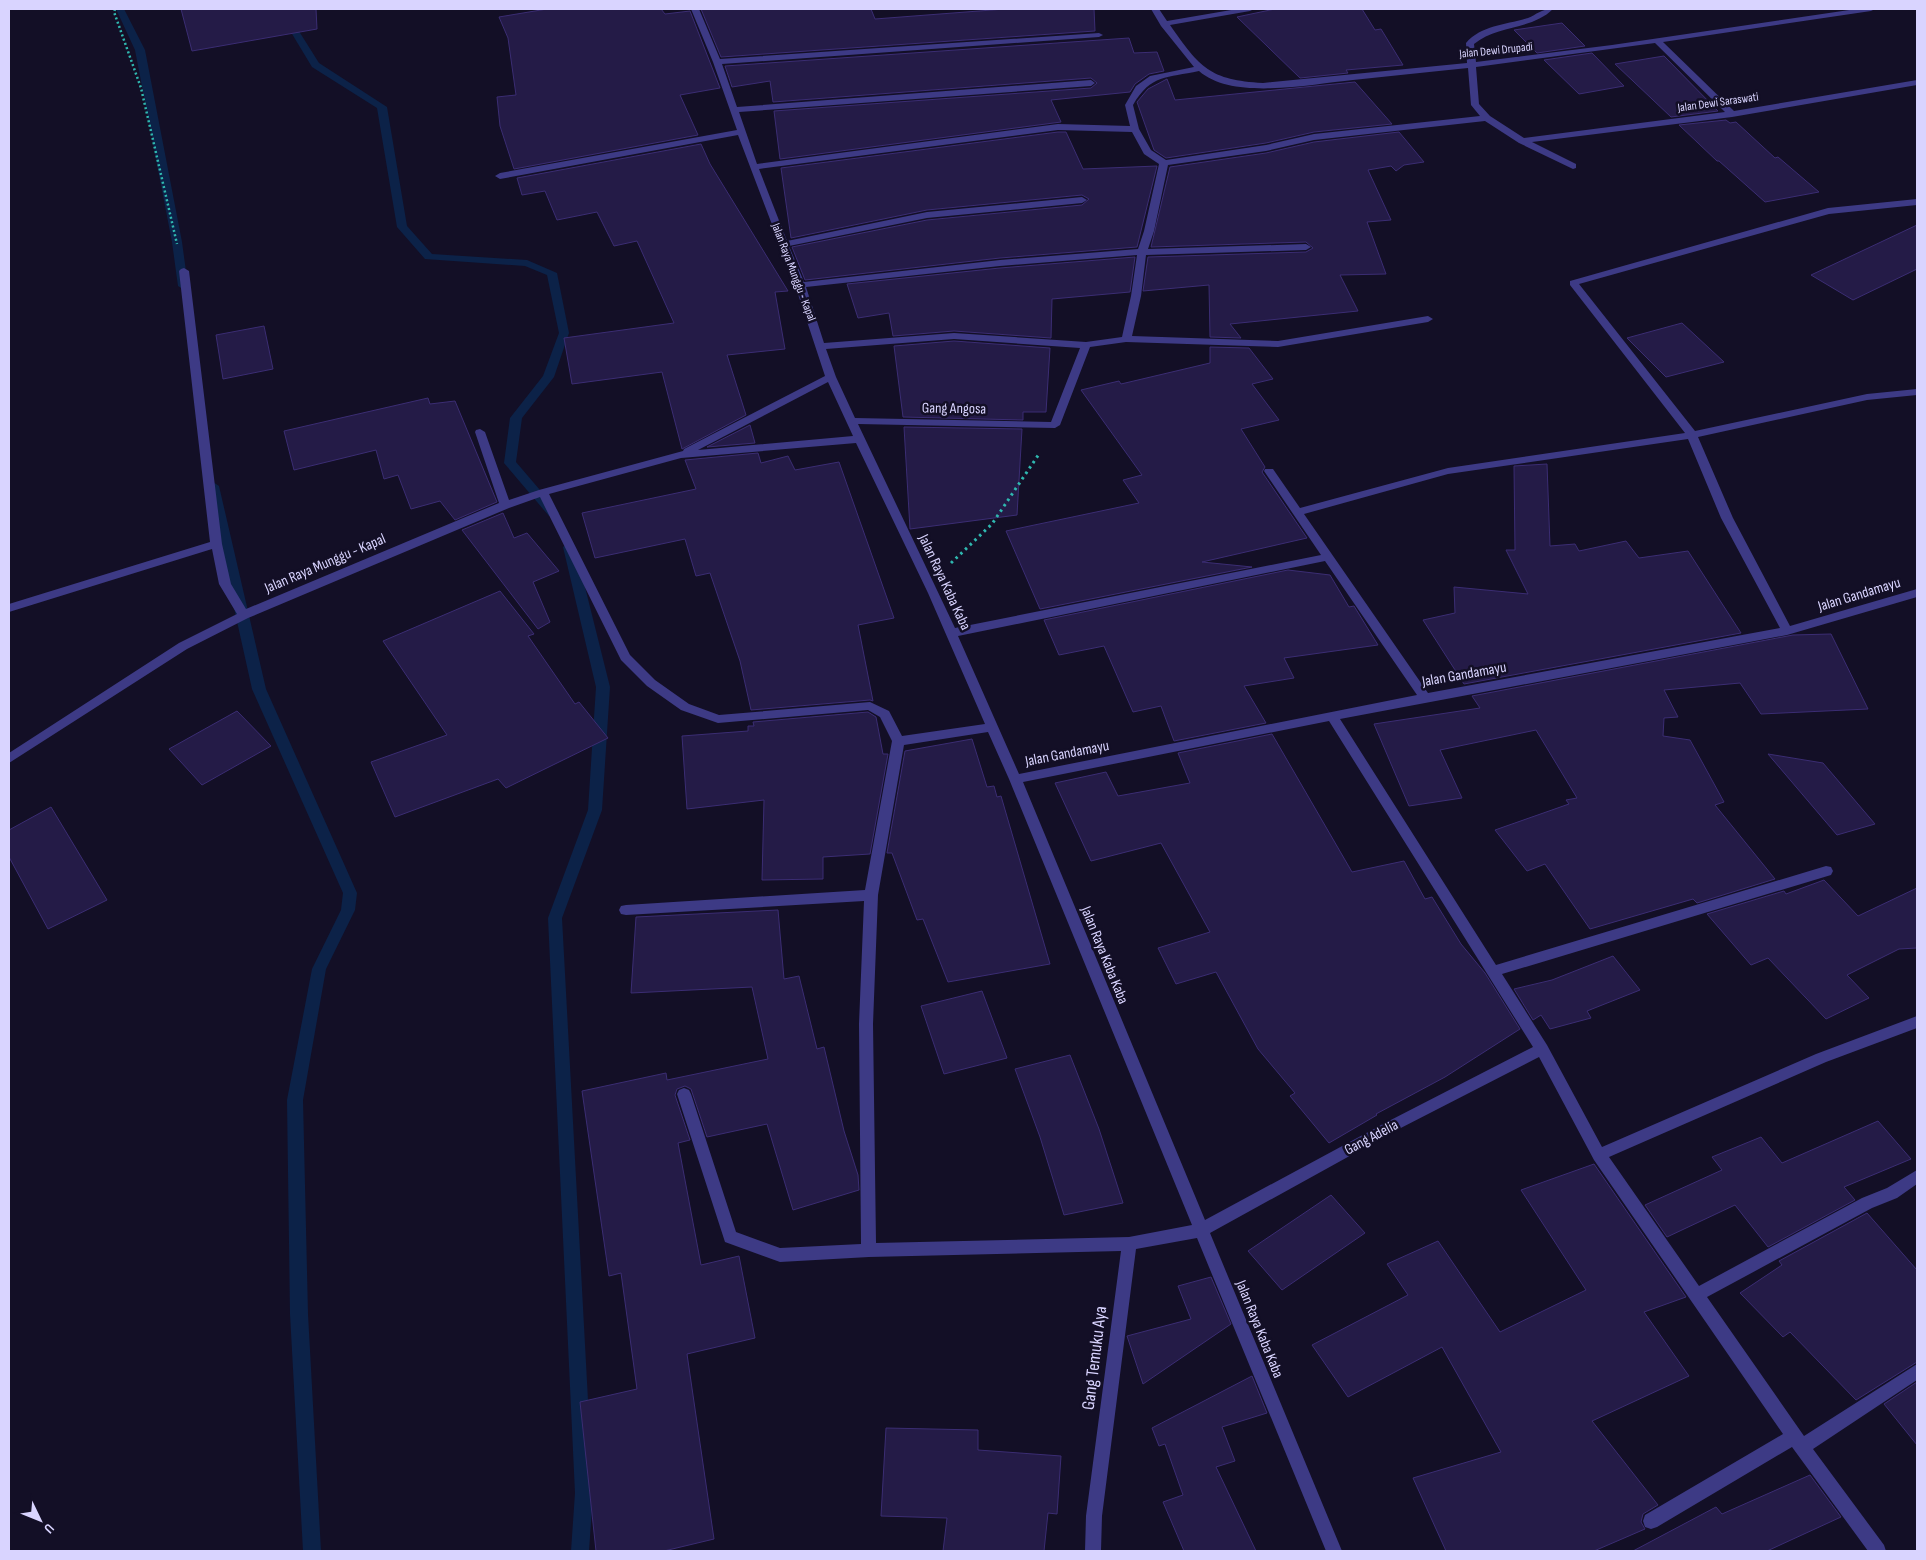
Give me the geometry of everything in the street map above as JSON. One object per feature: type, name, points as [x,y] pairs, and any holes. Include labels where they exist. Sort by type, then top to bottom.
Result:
[{"type":"street","name":"Jalan Raya Munggu - Kapal","points":[[681,454],[831,377],[822,346],[785,244],[754,167],[696,9]]},
{"type":"street","name":"Jalan Dewi Drupadi","points":[[1155,9],[1164,24],[1200,68],[1213,77],[1247,84],[1356,77],[1519,61],[1871,9]]},
{"type":"street","points":[[1164,24],[1250,9]]},
{"type":"street","points":[[1549,9],[1527,20],[1477,36],[1470,43],[1475,105],[1487,118],[1522,141],[1573,166]]},
{"type":"street","points":[[717,62],[1099,36]]},
{"type":"street","points":[[1656,40],[1732,114]]},
{"type":"street","points":[[1200,68],[1153,78],[1139,88],[1129,105],[1131,129],[1147,152],[1164,163],[1266,148],[1314,137],[1487,118]]},
{"type":"street","name":"Jalan Dewi Saraswati","points":[[1522,141],[1732,114],[1917,83]]},
{"type":"street","points":[[734,110],[1091,84]]},
{"type":"street","points":[[754,167],[1058,127],[1131,129]]},
{"type":"street","points":[[500,176],[741,132]]},
{"type":"street","points":[[1126,338],[1136,296],[1142,252],[1149,231],[1164,163]]},
{"type":"street","points":[[785,244],[927,215],[1082,200]]},
{"type":"street","points":[[1787,631],[1726,518],[1692,435],[1573,283],[1828,211],[1917,202]]},
{"type":"street","points":[[800,285],[1000,263],[1142,252],[1306,247]]},
{"type":"street","points":[[184,271],[216,544],[226,584],[241,616]]},
{"type":"street","points":[[822,346],[954,336],[1090,343],[1113,342],[1126,338],[1278,344],[1428,319]]},
{"type":"street","points":[[1055,425],[1090,343]]},
{"type":"street","name":"Jalan Raya Kaba Kaba","points":[[831,377],[929,584],[1016,780],[1334,1551]]},
{"type":"street","points":[[1297,512],[1448,471],[1692,435],[1867,397],[1917,392]]},
{"type":"street","name":"Gang Angosa","points":[[853,421],[1055,425]]},
{"type":"street","points":[[480,432],[505,505]]},
{"type":"street","name":"Jalan Raya Munggu - Kapal","points":[[9,759],[183,646],[241,616],[505,505],[543,492],[681,454],[861,439]]},
{"type":"street","points":[[1269,471],[1425,698]]},
{"type":"street","points":[[543,492],[625,657],[652,683],[685,707],[718,719],[870,706],[885,714],[898,740],[871,895],[866,1024],[869,1250]]},
{"type":"street","points":[[9,608],[216,544]]},
{"type":"street","points":[[951,633],[1328,557]]},
{"type":"street","name":"Jalan Gandamayu","points":[[1016,780],[1425,698],[1787,631],[1917,593]]},
{"type":"street","points":[[1332,716],[1495,971],[1542,1049],[1599,1155],[1798,1442],[1878,1551]]},
{"type":"street","points":[[898,740],[992,727]]},
{"type":"street","points":[[1495,971],[1826,871]]},
{"type":"street","points":[[626,910],[871,895]]},
{"type":"street","points":[[1599,1155],[1821,1058],[1917,1022]]},
{"type":"street","name":"Gang Adelia","points":[[1202,1230],[1388,1128],[1542,1049]]},
{"type":"street","points":[[684,1094],[730,1237],[780,1255],[869,1250],[1129,1244],[1202,1230]]},
{"type":"street","points":[[1696,1295],[1867,1203],[1892,1192],[1917,1176]]},
{"type":"street","name":"Gang Temuku Aya","points":[[1093,1551],[1094,1516],[1129,1244]]},
{"type":"street","points":[[1651,1521],[1798,1442],[1917,1371]]},
{"type":"path","points":[[115,9],[114,12],[141,88],[184,271]]},
{"type":"path","points":[[929,584],[992,524],[1032,465],[1055,425]]},
{"type":"building","points":[[181,9],[316,9],[317,29],[192,51]]},
{"type":"building","points":[[547,9],[661,9],[665,14],[690,11],[720,88],[680,95],[698,135],[514,169],[500,126],[497,97],[516,95],[508,38],[499,17]]},
{"type":"building","points":[[701,9],[871,9],[875,19],[1005,9],[1094,9],[1095,31],[721,57]]},
{"type":"building","points":[[1275,9],[1362,9],[1375,30],[1381,29],[1403,65],[1346,70],[1348,73],[1300,78],[1237,17]]},
{"type":"building","points":[[1562,23],[1585,46],[1537,53],[1514,30]]},
{"type":"building","points":[[1129,38],[1134,53],[1157,52],[1164,71],[1149,74],[1135,84],[1130,92],[1051,100],[1061,122],[780,159],[774,111],[1091,88],[1097,83],[1091,78],[773,102],[770,81],[732,87],[725,66]]},
{"type":"building","points":[[1592,53],[1624,86],[1579,94],[1544,60]]},
{"type":"building","points":[[1664,56],[1718,111],[1671,117],[1615,64]]},
{"type":"building","points":[[1167,79],[1175,100],[1355,82],[1392,124],[1314,132],[1266,143],[1166,158],[1154,150],[1137,102],[1148,89]]},
{"type":"building","points":[[1726,120],[1730,123],[1736,122],[1775,158],[1778,157],[1819,192],[1765,202],[1679,125]]},
{"type":"building","points":[[1066,132],[1083,169],[1157,166],[1137,247],[1000,258],[805,280],[792,247],[927,220],[1082,205],[1089,199],[1082,195],[927,210],[791,238],[781,168]]},
{"type":"building","points":[[1399,132],[1424,162],[1404,165],[1396,171],[1391,166],[1368,170],[1391,220],[1367,222],[1386,274],[1340,275],[1358,311],[1230,324],[1241,338],[1210,337],[1209,285],[1143,291],[1148,257],[1306,252],[1313,248],[1306,242],[1151,247],[1170,167],[1266,153],[1314,142]]},
{"type":"building","points":[[701,144],[710,164],[788,291],[775,292],[785,349],[727,355],[746,415],[682,449],[662,372],[572,384],[564,338],[674,323],[637,241],[614,246],[597,212],[557,220],[545,191],[522,195],[517,178]]},
{"type":"building","points":[[1917,225],[1917,269],[1853,300],[1811,275]]},
{"type":"building","points":[[1135,257],[1130,292],[1052,299],[1051,338],[954,331],[893,336],[889,313],[858,318],[847,284],[1000,268]]},
{"type":"building","points":[[1682,323],[1724,362],[1666,377],[1627,338]]},
{"type":"building","points":[[264,326],[273,369],[223,379],[216,335]]},
{"type":"building","points":[[954,341],[1050,348],[1046,412],[1023,412],[1023,420],[903,417],[894,346]]},
{"type":"building","points":[[1210,347],[1249,348],[1273,379],[1252,384],[1279,420],[1241,429],[1265,467],[1262,472],[1307,538],[1202,562],[1252,567],[1040,609],[1006,531],[1139,503],[1123,480],[1142,475],[1081,390],[1119,381],[1121,384],[1210,363]]},
{"type":"building","points":[[428,398],[430,404],[455,401],[497,502],[455,520],[440,501],[411,509],[398,475],[384,479],[376,450],[294,470],[284,431]]},
{"type":"building","points":[[750,425],[755,443],[707,447]]},
{"type":"building","points":[[904,427],[1022,429],[1017,515],[910,529]]},
{"type":"building","points":[[758,453],[761,463],[788,456],[795,470],[839,462],[894,618],[858,625],[873,701],[751,710],[740,661],[710,573],[696,576],[685,539],[595,558],[582,513],[696,489],[685,460]]},
{"type":"building","points":[[1547,464],[1550,546],[1575,544],[1579,551],[1626,541],[1639,558],[1688,551],[1741,633],[1464,684],[1423,620],[1455,613],[1454,587],[1528,594],[1506,550],[1515,550],[1514,466]]},
{"type":"building","points":[[503,513],[514,538],[527,533],[559,571],[533,582],[550,622],[538,629],[462,530]]},
{"type":"building","points":[[1288,570],[1330,575],[1349,607],[1354,606],[1378,645],[1284,658],[1294,678],[1244,686],[1266,723],[1174,741],[1161,706],[1133,712],[1104,646],[1059,655],[1044,620]]},
{"type":"building","points":[[500,591],[534,634],[528,636],[575,704],[579,702],[608,738],[506,788],[498,779],[395,817],[371,762],[447,735],[383,641]]},
{"type":"building","points":[[1831,634],[1868,709],[1761,714],[1740,683],[1664,690],[1678,717],[1664,718],[1663,736],[1690,740],[1724,802],[1715,805],[1775,879],[1697,903],[1693,899],[1590,929],[1545,864],[1527,871],[1495,830],[1569,804],[1566,800],[1577,798],[1536,730],[1440,750],[1462,798],[1409,806],[1374,724],[1480,708],[1472,696],[1793,635]]},
{"type":"building","points":[[237,711],[271,746],[202,785],[169,749]]},
{"type":"building","points":[[868,712],[876,717],[883,754],[888,754],[870,854],[823,857],[823,879],[762,880],[764,800],[687,809],[682,736],[748,731],[748,726],[754,726],[753,722]]},
{"type":"building","points":[[1272,734],[1352,872],[1404,861],[1425,899],[1432,897],[1461,944],[1485,973],[1520,1029],[1445,1077],[1376,1114],[1329,1143],[1290,1096],[1295,1093],[1258,1049],[1216,972],[1176,984],[1158,948],[1210,932],[1161,843],[1091,861],[1055,783],[1106,772],[1118,796],[1190,783],[1178,753]]},
{"type":"building","points":[[972,739],[987,787],[994,786],[997,797],[1001,796],[1050,964],[948,982],[923,919],[917,920],[892,853],[887,853],[905,751]]},
{"type":"building","points":[[1768,754],[1823,763],[1875,824],[1837,835]]},
{"type":"building","points":[[51,807],[107,900],[48,929],[9,857],[9,830]]},
{"type":"building","points":[[1824,880],[1858,916],[1917,888],[1917,948],[1899,949],[1847,975],[1869,998],[1826,1019],[1768,958],[1751,965],[1707,914],[1784,891],[1786,894]]},
{"type":"building","points":[[778,910],[784,979],[799,976],[817,1049],[824,1047],[844,1131],[858,1175],[859,1190],[793,1210],[767,1124],[707,1137],[691,1089],[685,1086],[677,1089],[675,1095],[690,1140],[678,1143],[701,1265],[739,1256],[755,1338],[687,1354],[714,1539],[664,1551],[596,1551],[580,1402],[637,1389],[621,1273],[609,1276],[582,1091],[666,1073],[667,1080],[768,1059],[752,987],[631,993],[636,917]]},
{"type":"building","points":[[1613,956],[1640,990],[1587,1011],[1591,1018],[1550,1029],[1541,1015],[1533,1020],[1514,989],[1552,980]]},
{"type":"building","points":[[982,991],[1007,1058],[944,1074],[921,1006]]},
{"type":"building","points":[[1070,1055],[1099,1129],[1123,1203],[1064,1215],[1040,1137],[1015,1069]]},
{"type":"building","points":[[1878,1121],[1911,1159],[1844,1187],[1855,1200],[1768,1247],[1735,1205],[1667,1237],[1645,1205],[1722,1170],[1712,1157],[1761,1137],[1782,1163]]},
{"type":"building","points":[[1594,1164],[1686,1297],[1644,1312],[1689,1376],[1592,1421],[1658,1505],[1643,1514],[1641,1522],[1645,1529],[1594,1551],[1446,1551],[1413,1478],[1501,1452],[1442,1347],[1348,1397],[1312,1345],[1408,1295],[1387,1264],[1438,1241],[1500,1332],[1586,1290],[1521,1190]]},
{"type":"building","points":[[1331,1195],[1365,1233],[1282,1290],[1248,1251]]},
{"type":"building","points":[[1867,1213],[1917,1270],[1917,1362],[1856,1400],[1790,1332],[1783,1337],[1740,1293],[1782,1265],[1779,1261]]},
{"type":"building","points":[[1211,1277],[1231,1324],[1143,1384],[1127,1336],[1191,1319],[1178,1286]]},
{"type":"building","points":[[1252,1376],[1267,1413],[1222,1427],[1235,1461],[1216,1467],[1256,1551],[1184,1551],[1163,1502],[1183,1495],[1165,1444],[1159,1446],[1152,1428]]},
{"type":"building","points":[[1917,1382],[1917,1445],[1884,1404]]},
{"type":"building","points":[[886,1428],[978,1430],[978,1450],[1061,1456],[1057,1514],[1048,1513],[1044,1551],[943,1551],[947,1518],[881,1516]]},
{"type":"building","points":[[1810,1475],[1841,1517],[1767,1551],[1633,1551],[1716,1507],[1722,1514]]},
{"type":"waterway","points":[[120,9],[140,50],[177,242],[183,286]]},
{"type":"waterway","points":[[281,9],[315,65],[382,107],[402,227],[429,257],[527,263],[552,273],[564,333],[548,377],[516,418],[510,463],[553,513]]},
{"type":"waterway","points":[[213,486],[259,689],[350,893],[348,910],[319,969],[295,1100],[299,1314],[312,1551]]},
{"type":"waterway","points":[[569,547],[603,687],[595,810],[555,918],[584,1493],[580,1551]]}]
